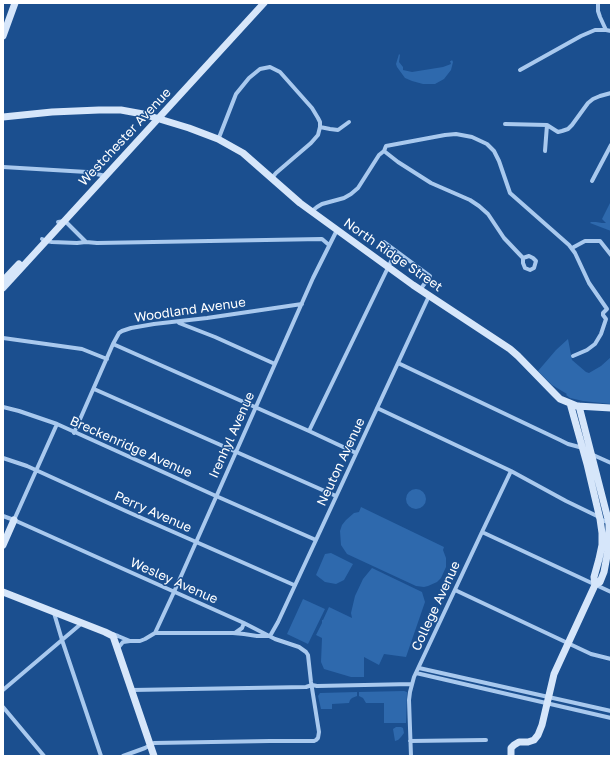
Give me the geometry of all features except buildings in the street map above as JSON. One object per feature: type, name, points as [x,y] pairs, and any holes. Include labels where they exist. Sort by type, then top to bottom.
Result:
[{"type":"street","points":[[3,36],[16,3]]},
{"type":"street","name":"Westchester Avenue","points":[[3,288],[61,221],[259,3]]},
{"type":"street","name":"Westchester Avenue","points":[[156,118],[264,3]]},
{"type":"street","points":[[598,3],[600,17],[609,30]]},
{"type":"street","points":[[520,70],[581,36],[595,30],[609,30]]},
{"type":"street","points":[[218,139],[236,94],[241,87],[260,69],[270,67],[276,70],[312,108],[318,118],[320,127],[318,135],[311,143],[272,178]]},
{"type":"street","points":[[505,124],[547,125],[558,132],[568,129],[588,103],[593,99],[611,93]]},
{"type":"street","name":"North Ridge Street","points":[[3,117],[52,112],[121,110],[143,114],[196,130],[218,139],[244,153],[312,212],[388,267],[420,290],[510,349],[560,399],[579,406],[611,408]]},
{"type":"street","points":[[320,127],[330,130],[338,130],[349,122]]},
{"type":"street","points":[[545,151],[547,125]]},
{"type":"street","points":[[312,212],[322,204],[344,198],[358,188],[386,146],[437,136],[456,134],[472,137],[487,144],[494,151],[510,193],[572,248],[589,283],[609,310],[603,313],[603,315],[606,320],[611,322]]},
{"type":"street","points":[[592,181],[611,145]]},
{"type":"street","points":[[384,151],[398,162],[431,183],[470,200],[479,206],[488,214],[504,238],[523,258]]},
{"type":"street","points":[[3,167],[87,172],[104,175]]},
{"type":"street","points":[[61,221],[86,242]]},
{"type":"street","name":"Irenhyl Avenue","points":[[155,634],[274,364],[337,230]]},
{"type":"street","points":[[44,240],[58,243],[97,243],[322,239],[329,245]]},
{"type":"street","name":"Westchester Avenue","points":[[3,281],[44,240]]},
{"type":"street","points":[[572,248],[585,241],[600,241],[611,255]]},
{"type":"street","points":[[384,242],[430,276],[420,290]]},
{"type":"street","points":[[309,431],[396,251]]},
{"type":"street","name":"Neuton Avenue","points":[[270,636],[278,622],[429,296]]},
{"type":"street","name":"Woodland Avenue","points":[[74,433],[113,344],[119,333],[122,331],[131,328],[302,304]]},
{"type":"street","points":[[573,356],[593,347],[601,334],[606,320]]},
{"type":"street","points":[[176,322],[215,337],[274,364]]},
{"type":"street","points":[[3,338],[82,349],[107,359]]},
{"type":"street","points":[[113,344],[356,453]]},
{"type":"street","points":[[398,363],[568,444],[581,447],[591,454],[611,463]]},
{"type":"street","points":[[94,389],[336,496]]},
{"type":"street","points":[[511,756],[511,748],[516,743],[536,739],[542,725],[554,674],[595,585],[594,577],[600,559],[602,532],[600,519],[570,403]]},
{"type":"street","points":[[579,406],[610,524],[609,545],[604,572],[600,582],[595,585]]},
{"type":"street","name":"Breckenridge Avenue","points":[[3,407],[57,424],[74,433],[316,540]]},
{"type":"street","points":[[377,408],[511,471],[610,524]]},
{"type":"street","points":[[3,545],[57,424]]},
{"type":"street","name":"Perry Avenue","points":[[3,458],[36,470],[294,585]]},
{"type":"street","name":"College Avenue","points":[[411,756],[409,700],[412,684],[511,471]]},
{"type":"street","name":"Wesley Avenue","points":[[3,516],[244,623],[275,639],[299,647],[306,652],[309,659],[312,685]]},
{"type":"street","points":[[482,532],[611,592]]},
{"type":"street","points":[[455,590],[591,654],[611,659]]},
{"type":"street","points":[[3,592],[130,641]]},
{"type":"street","points":[[54,612],[101,756]]},
{"type":"street","points":[[3,690],[82,623]]},
{"type":"street","points":[[233,633],[239,631],[244,623]]},
{"type":"street","points":[[118,648],[123,642],[140,641],[155,634],[233,633],[270,636]]},
{"type":"street","points":[[110,634],[115,639],[154,756]]},
{"type":"street","points":[[419,668],[548,700],[611,718]]},
{"type":"street","points":[[416,673],[548,700],[611,711]]},
{"type":"street","points":[[132,690],[306,688],[312,685],[412,684]]},
{"type":"street","points":[[123,756],[154,743],[315,741],[320,732],[312,685]]},
{"type":"street","points":[[3,708],[44,756]]},
{"type":"street","points":[[410,741],[486,740]]},
{"type":"shaded area","points":[[399,54],[399,62],[403,67],[403,70],[412,72],[443,67],[451,64],[450,61],[452,60],[453,62],[451,70],[444,79],[435,84],[423,84],[405,78],[396,64]]},
{"type":"shaded area","points":[[611,201],[611,231],[590,223],[606,223],[602,219]]},
{"type":"shaded area","points":[[568,339],[572,360],[586,372],[589,373],[601,366],[611,357],[611,404],[570,398],[566,395],[567,394],[552,385],[538,371],[556,350]]},
{"type":"shaded area","points":[[416,489],[423,492],[426,499],[423,506],[416,509],[409,506],[406,499],[409,492]]},
{"type":"shaded area","points":[[361,507],[444,547],[443,550],[446,558],[446,567],[441,578],[437,582],[428,586],[416,586],[347,554],[341,545],[340,531],[346,520],[354,513],[359,512]]},
{"type":"shaded area","points":[[331,553],[353,564],[344,580],[336,584],[325,582],[316,575],[325,554]]},
{"type":"shaded area","points":[[372,568],[422,592],[425,602],[406,657],[384,654],[379,665],[364,657],[364,677],[351,677],[324,669],[321,662],[322,638],[316,635],[322,620],[329,607],[352,618],[351,613],[355,596],[363,579]]},
{"type":"shaded area","points":[[303,599],[325,609],[308,644],[287,634]]},
{"type":"shaded area","points":[[357,692],[357,696],[352,698],[349,703],[332,704],[332,709],[321,709],[318,696],[320,693]]},
{"type":"shaded area","points":[[359,692],[407,692],[406,723],[384,723],[384,703],[366,703],[363,698],[359,696]]},
{"type":"shaded area","points":[[396,727],[403,728],[404,733],[398,740],[395,741],[393,729]]}]
